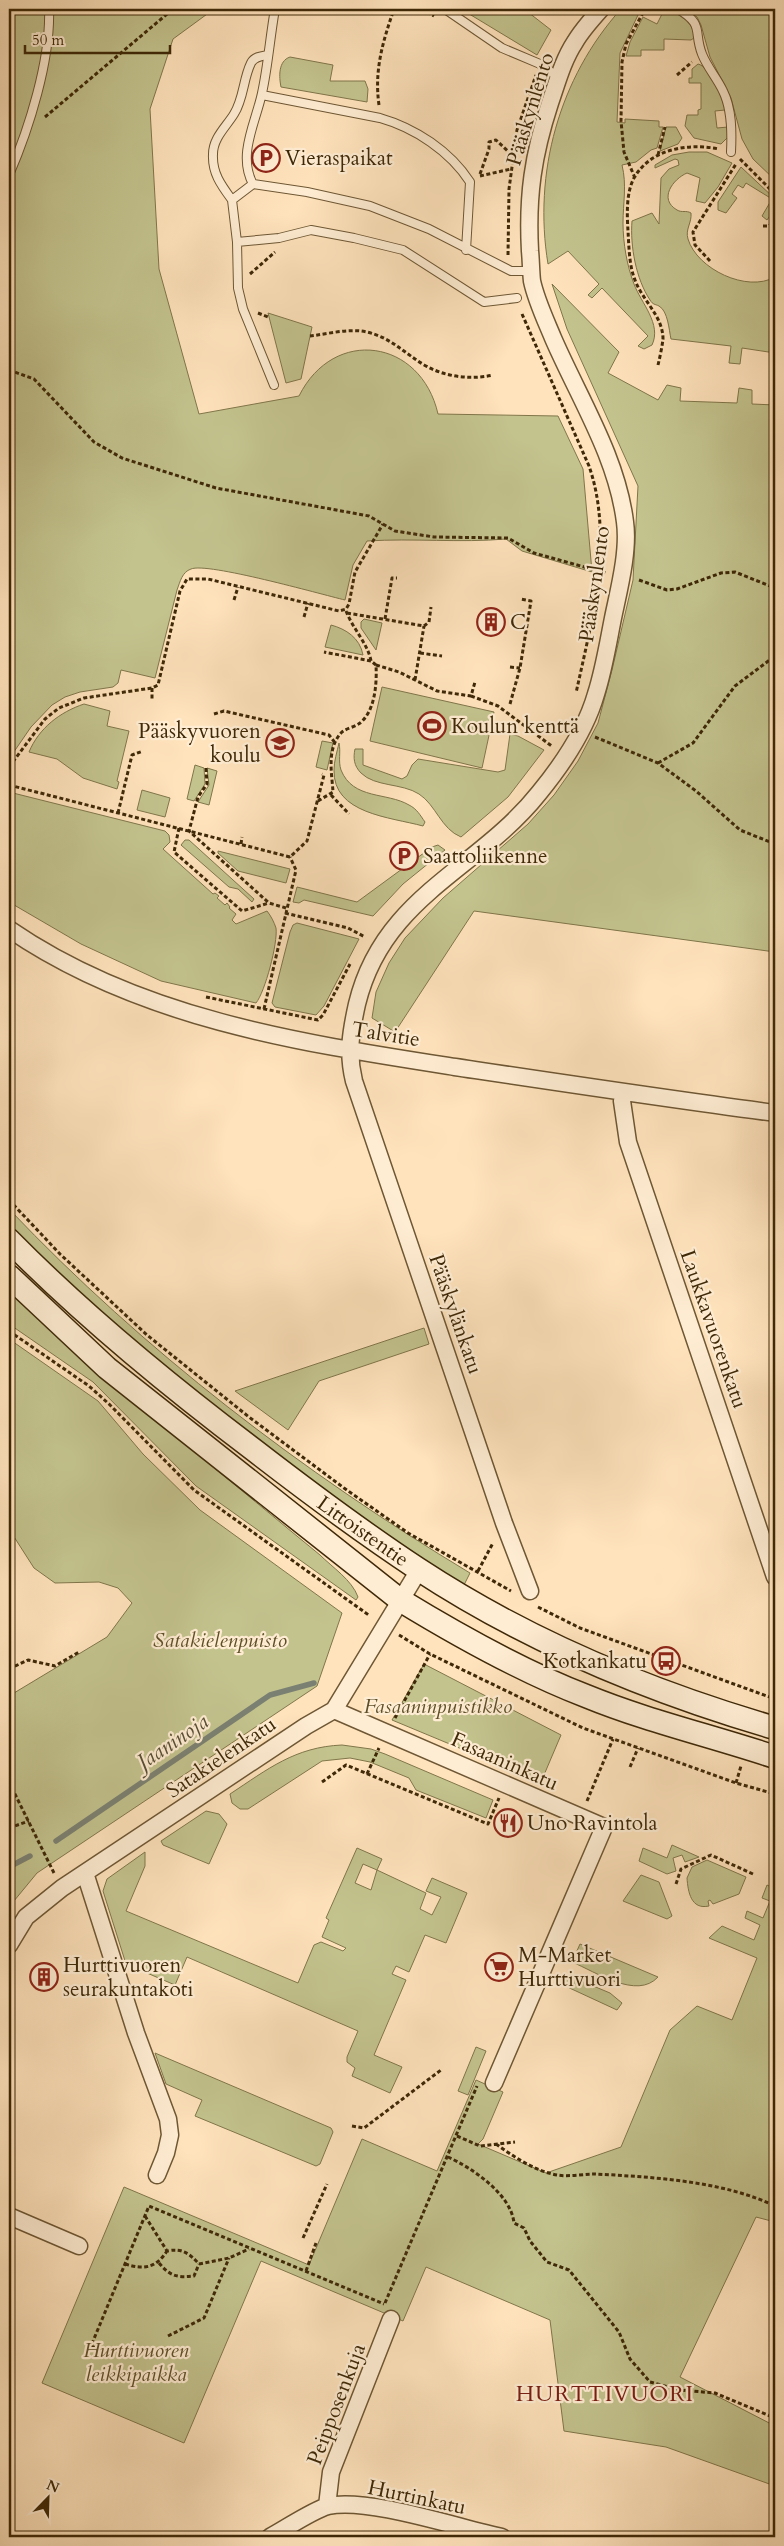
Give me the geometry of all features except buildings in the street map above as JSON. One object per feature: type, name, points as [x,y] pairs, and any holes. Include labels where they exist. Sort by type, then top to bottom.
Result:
[{"type":"main road","name":"Littoistentie","points":[[9,1240],[51,1282],[124,1349],[318,1500],[419,1570],[550,1642],[676,1695],[775,1728]]},
{"type":"main road","name":"Littoistentie","points":[[9,1276],[107,1368],[400,1600],[446,1628],[522,1667],[585,1696],[623,1710],[775,1757]]},
{"type":"street","name":"Pääskynlento","points":[[349,1050],[351,1029],[366,975],[384,940],[403,916],[424,895],[509,824],[538,795],[580,730],[596,697],[621,576],[626,527],[620,488],[552,335],[532,282],[528,221],[530,183],[536,146],[558,77],[575,42],[601,9]]},
{"type":"street","name":"Talvitie","points":[[9,929],[92,976],[143,998],[205,1019],[349,1050],[624,1093],[775,1113]]},
{"type":"street","name":"Pääskylänkatu","points":[[349,1050],[354,1081],[504,1523],[530,1590]]},
{"type":"street","name":"Laukkavuorenkatu","points":[[624,1093],[622,1101],[628,1142],[775,1577]]},
{"type":"street","name":"Satakielenkatu","points":[[9,1945],[26,1917],[38,1906],[306,1726],[334,1710],[419,1570]]},
{"type":"street","name":"Fasaaninkatu","points":[[334,1710],[604,1827],[487,2082]]},
{"type":"street","points":[[85,1873],[136,2033],[168,2119],[170,2135],[166,2153],[157,2176]]},
{"type":"street","points":[[9,2216],[80,2246]]},
{"type":"street","name":"Peipposenkuja","points":[[327,2506],[330,2472],[392,2319]]},
{"type":"street","name":"Hurtinkatu","points":[[270,2537],[327,2506],[354,2504],[502,2537]]},
{"type":"lane","points":[[9,175],[24,135],[46,57],[49,9]]},
{"type":"lane","points":[[253,184],[248,174],[248,147],[253,121],[262,96],[275,9]]},
{"type":"lane","points":[[445,9],[502,48],[540,64],[558,77]]},
{"type":"lane","points":[[678,9],[695,21],[700,34],[702,52],[724,92],[729,107],[732,152]]},
{"type":"lane","points":[[267,55],[258,56],[251,62],[243,95],[234,114],[214,144],[212,152],[214,171],[232,200],[237,242],[238,288],[243,309],[274,384]]},
{"type":"lane","points":[[262,96],[380,118],[394,122],[431,142],[470,182],[466,250]]},
{"type":"lane","points":[[232,200],[253,184],[307,192],[370,206],[422,226],[466,250],[511,271],[532,271]]},
{"type":"lane","points":[[237,242],[278,238],[311,230],[402,250],[484,302],[517,298]]},
{"type":"path","points":[[24,135],[173,9]]},
{"type":"path","points":[[380,118],[378,68],[394,9]]},
{"type":"path","points":[[635,178],[624,152],[621,121],[622,62],[626,44],[645,9]]},
{"type":"path","points":[[677,75],[702,52]]},
{"type":"path","points":[[511,271],[507,248],[513,156],[517,130],[540,64]]},
{"type":"path","points":[[658,156],[665,127]]},
{"type":"path","points":[[482,167],[490,149],[490,142],[496,140],[513,156]]},
{"type":"path","points":[[658,365],[663,338],[659,322],[635,281],[629,254],[627,213],[635,178],[658,156],[684,146],[717,148],[732,152],[775,194]]},
{"type":"path","points":[[710,261],[695,245],[693,232],[739,159]]},
{"type":"path","points":[[468,179],[512,170]]},
{"type":"path","points":[[763,226],[768,226],[775,220]]},
{"type":"path","points":[[248,275],[274,253],[278,238]]},
{"type":"path","points":[[517,298],[525,324],[598,490],[601,521],[599,571],[576,694]]},
{"type":"path","points":[[310,336],[363,331],[396,344],[424,364],[439,371],[477,379],[493,375]]},
{"type":"path","points":[[9,370],[34,379],[94,442],[122,458],[216,488],[369,516],[395,531],[434,537],[508,538],[534,553],[599,571]]},
{"type":"path","points":[[371,661],[369,651],[354,629],[346,611],[355,572],[383,524]]},
{"type":"path","points":[[635,579],[667,590],[677,589],[721,573],[735,572],[775,588]]},
{"type":"path","points":[[9,767],[45,718],[65,704],[84,698],[152,688],[158,685],[182,584],[187,579],[194,577],[340,611],[424,626]]},
{"type":"path","points":[[385,619],[392,578],[397,578]]},
{"type":"path","points":[[234,600],[238,587]]},
{"type":"path","points":[[510,704],[520,668],[531,601],[520,599]]},
{"type":"path","points":[[304,618],[308,603]]},
{"type":"path","points":[[415,680],[424,626],[429,622],[431,607]]},
{"type":"path","points":[[324,652],[371,661],[376,665],[437,690],[471,696],[498,706],[554,748]]},
{"type":"path","points":[[420,652],[442,656]]},
{"type":"path","points":[[658,763],[693,742],[736,686],[775,656]]},
{"type":"path","points":[[318,801],[331,795],[333,789],[330,768],[336,744],[342,732],[359,724],[367,716],[376,682],[376,665]]},
{"type":"path","points":[[510,667],[520,668]]},
{"type":"path","points":[[471,696],[475,682]]},
{"type":"path","points":[[152,688],[152,699]]},
{"type":"path","points":[[214,714],[224,710],[329,735],[336,744]]},
{"type":"path","points":[[580,730],[658,763],[696,791],[740,830],[775,844]]},
{"type":"path","points":[[549,754],[557,741]]},
{"type":"path","points":[[118,813],[132,755],[143,751]]},
{"type":"path","points":[[189,831],[198,797],[207,784],[206,768]]},
{"type":"path","points":[[290,857],[307,841],[324,775],[322,774]]},
{"type":"path","points":[[9,785],[290,857]]},
{"type":"path","points":[[331,795],[349,814]]},
{"type":"path","points":[[179,828],[174,852],[242,911],[269,903]]},
{"type":"path","points":[[189,831],[269,903],[286,908]]},
{"type":"path","points":[[304,833],[309,834]]},
{"type":"path","points":[[241,844],[242,837]]},
{"type":"path","points":[[264,1009],[296,870],[290,857]]},
{"type":"path","points":[[296,870],[302,872]]},
{"type":"path","points":[[285,914],[348,928],[365,937]]},
{"type":"path","points":[[360,946],[368,932]]},
{"type":"path","points":[[201,996],[318,1020],[323,1015],[351,963]]},
{"type":"path","points":[[9,1200],[60,1254],[147,1335],[249,1417],[408,1533],[512,1591]]},
{"type":"path","points":[[9,1331],[89,1386],[194,1490],[360,1610]]},
{"type":"path","points":[[478,1572],[504,1523]]},
{"type":"path","points":[[537,1606],[580,1628],[775,1699]]},
{"type":"path","points":[[415,1645],[583,1728],[775,1794]]},
{"type":"path","points":[[9,1669],[28,1660],[55,1666],[79,1652]]},
{"type":"path","points":[[394,1719],[430,1654]]},
{"type":"path","points":[[584,1806],[613,1739]]},
{"type":"path","points":[[368,1774],[379,1748]]},
{"type":"path","points":[[630,1767],[638,1748]]},
{"type":"path","points":[[736,1782],[743,1759]]},
{"type":"path","points":[[322,1782],[346,1765],[488,1824],[499,1798]]},
{"type":"path","points":[[9,1782],[57,1878]]},
{"type":"path","points":[[9,1828],[29,1822]]},
{"type":"path","points":[[676,1884],[682,1869],[711,1855],[753,1874]]},
{"type":"path","points":[[352,2126],[364,2128],[441,2070]]},
{"type":"path","points":[[101,2350],[91,2346],[150,2206],[249,2249],[385,2304],[457,2136],[487,2082]]},
{"type":"path","points":[[457,2136],[480,2146],[515,2142]]},
{"type":"path","points":[[496,2144],[522,2162],[557,2175],[594,2174],[682,2181],[759,2198],[775,2206]]},
{"type":"path","points":[[448,2157],[470,2167],[484,2178],[513,2212],[514,2222],[524,2228],[530,2241],[547,2262],[568,2270],[619,2332],[630,2359],[650,2382],[680,2390],[715,2392],[775,2418]]},
{"type":"path","points":[[303,2238],[327,2184]]},
{"type":"path","points":[[145,2216],[167,2251]]},
{"type":"path","points":[[306,2271],[316,2244]]},
{"type":"path","points":[[125,2264],[140,2268],[159,2263],[167,2251],[178,2249],[191,2256],[199,2264]]},
{"type":"path","points":[[199,2264],[229,2258],[249,2249]]},
{"type":"path","points":[[168,2336],[204,2318],[229,2258]]},
{"type":"path","points":[[159,2263],[168,2273],[180,2277],[194,2276],[199,2264]]},
{"type":"green space","points":[[9,9],[214,9],[173,39],[150,109],[159,269],[199,414],[299,396],[314,374],[333,359],[354,351],[375,351],[396,357],[414,370],[429,389],[438,414],[558,416],[583,469],[592,572],[522,551],[506,539],[367,541],[353,565],[345,600],[240,574],[201,568],[191,569],[183,575],[177,590],[155,678],[121,670],[118,683],[113,687],[80,692],[65,697],[52,705],[31,727],[9,759]]},
{"type":"green space","points":[[461,9],[524,9],[551,30],[537,55]]},
{"type":"green space","points":[[621,9],[635,9],[633,12],[638,15],[620,53],[617,122],[625,123],[625,119],[659,121],[659,127],[663,127],[657,148],[651,150],[636,162],[622,165],[625,187],[623,231],[629,270],[637,291],[653,321],[654,329],[652,345],[644,349],[638,346],[648,336],[602,288],[592,298],[588,295],[599,284],[568,251],[548,264],[544,230],[544,195],[548,162],[556,128],[567,96],[581,65],[599,36]]},
{"type":"green space","points":[[669,9],[689,24],[694,33],[694,38],[691,40],[664,39],[664,50],[641,50],[641,56],[626,56],[630,42],[643,17],[657,24],[664,10]]},
{"type":"green space","points":[[686,9],[775,9],[775,180],[753,159],[742,139],[731,98],[710,57],[701,25],[697,17]]},
{"type":"green space","points":[[290,57],[333,65],[330,81],[365,81],[368,89],[367,102],[281,87],[281,66]]},
{"type":"green space","points":[[698,64],[707,70],[711,76],[724,105],[725,110],[715,111],[717,128],[728,127],[728,137],[721,144],[694,138],[685,126],[687,115],[698,115],[698,110],[701,109],[701,83],[689,83],[689,78],[692,78],[692,69]]},
{"type":"green space","points":[[666,127],[676,127],[682,138],[678,144],[660,151]]},
{"type":"green space","points":[[689,152],[707,152],[732,163],[718,187],[705,203],[696,201],[700,178],[687,173],[682,176],[673,184],[668,195],[671,205],[677,210],[691,213],[687,232],[688,239],[693,250],[701,260],[712,268],[724,275],[751,282],[764,281],[775,277],[775,353],[742,348],[740,364],[729,363],[731,346],[671,339],[668,321],[662,308],[653,304],[645,292],[635,262],[632,221],[652,213],[659,224],[661,178],[669,169],[679,165],[678,160],[675,159],[655,168],[655,165],[672,155]]},
{"type":"green space","points":[[741,167],[774,198],[774,210],[767,220],[762,216],[772,199],[746,183],[743,188],[738,185],[732,194],[737,198],[726,213],[718,210],[718,202]]},
{"type":"green space","points":[[552,284],[619,352],[608,373],[658,400],[667,385],[681,388],[680,401],[737,403],[739,388],[752,390],[752,404],[775,405],[775,952],[474,911],[395,1032],[372,1018],[376,992],[389,963],[405,938],[443,898],[528,824],[554,795],[578,761],[598,723],[633,580],[638,486],[567,329]]},
{"type":"green space","points":[[268,313],[312,327],[301,379],[286,383]]},
{"type":"green space","points":[[364,619],[382,623],[376,650],[361,628],[361,622]]},
{"type":"green space","points":[[331,625],[352,635],[359,644],[363,655],[325,647]]},
{"type":"green space","name":"Koulun kenttä","points":[[382,687],[494,712],[482,768],[370,741]]},
{"type":"green space","points":[[84,704],[110,711],[107,726],[129,731],[117,781],[119,782],[117,789],[83,778],[57,759],[29,752],[44,728],[59,716]]},
{"type":"green space","points":[[510,734],[518,736],[544,750],[508,797],[461,837],[443,823],[430,804],[419,794],[405,788],[374,781],[361,773],[357,768],[354,756],[355,749],[363,749],[363,765],[402,779],[407,776],[412,765],[418,759],[498,772],[505,770]]},
{"type":"green space","points":[[322,741],[333,743],[327,770],[316,767]]},
{"type":"green space","points":[[339,743],[340,767],[346,780],[362,791],[391,798],[412,807],[425,822],[423,826],[366,811],[353,805],[343,796],[336,785],[334,770]]},
{"type":"green space","points":[[195,765],[204,768],[205,784],[194,801],[187,799]]},
{"type":"green space","points":[[207,768],[217,771],[209,805],[198,802],[209,785]]},
{"type":"green space","points":[[142,790],[170,798],[165,817],[137,810]]},
{"type":"green space","points":[[9,792],[165,831],[169,835],[170,842],[163,849],[213,894],[215,893],[219,896],[217,898],[225,905],[227,903],[229,908],[236,914],[232,920],[236,924],[267,911],[276,928],[275,944],[267,978],[256,1003],[161,981],[81,944],[9,902]]},
{"type":"green space","points":[[185,840],[189,840],[254,899],[252,902],[238,889],[229,887],[181,845]]},
{"type":"green space","points":[[438,845],[445,850],[403,884],[373,916],[304,900],[299,903],[293,902],[297,887],[357,902],[432,847]]},
{"type":"green space","points":[[218,851],[290,869],[286,883],[238,871]]},
{"type":"green space","points":[[297,923],[359,939],[324,1006],[316,1015],[275,1007],[272,1003],[290,932],[293,925]]},
{"type":"green space","points":[[9,1209],[114,1312],[170,1360],[286,1451],[407,1534],[470,1573],[464,1585],[382,1534],[235,1424],[132,1342],[52,1271],[9,1225]]},
{"type":"green space","points":[[9,1292],[76,1354],[320,1555],[351,1585],[358,1597],[356,1600],[196,1486],[93,1382],[9,1324]]},
{"type":"green space","points":[[424,1328],[429,1344],[319,1381],[288,1430],[235,1391]]},
{"type":"green space","name":"Satakielenpuisto","points":[[9,1339],[98,1401],[143,1454],[200,1510],[342,1613],[317,1686],[37,1873],[9,1907],[9,1696],[107,1637],[132,1603],[118,1588],[99,1582],[55,1583],[34,1568],[9,1529]]},
{"type":"green space","name":"Fasaaninpuistikko","points":[[424,1664],[561,1735],[541,1782],[392,1720]]},
{"type":"green space","points":[[342,1745],[371,1749],[385,1754],[493,1800],[486,1818],[416,1790],[409,1778],[370,1762],[350,1758],[322,1761],[248,1809],[240,1809],[232,1803],[230,1794],[283,1761],[310,1750]]},
{"type":"green space","points":[[206,1811],[219,1814],[227,1824],[209,1864],[163,1845],[161,1841]]},
{"type":"green space","points":[[672,1845],[699,1857],[685,1862],[682,1855],[673,1858],[676,1871],[667,1874],[639,1861],[643,1848],[667,1858]]},
{"type":"green space","points":[[357,1848],[382,1859],[377,1870],[426,1893],[420,1909],[432,1915],[441,1897],[426,1891],[432,1878],[467,1893],[446,1943],[425,1935],[409,1972],[396,1966],[392,1974],[406,1980],[374,2055],[402,2067],[390,2093],[352,2076],[355,2068],[347,2062],[347,2057],[358,2031],[187,1957],[175,1985],[126,1964],[103,1891],[107,1879],[145,1852],[145,1866],[126,1911],[298,1983],[314,1945],[321,1942],[343,1951],[346,1948],[322,1937],[329,1920],[326,1918]],"holes":[[[363,1864],[377,1870],[371,1890],[355,1883]]]},
{"type":"green space","points":[[707,1860],[746,1877],[739,1894],[713,1904],[710,1900],[708,1901],[709,1906],[703,1907],[694,1903],[688,1889],[687,1878],[692,1867]]},
{"type":"green space","points":[[641,1875],[659,1882],[672,1916],[667,1919],[623,1901]]},
{"type":"green space","name":"Hurttivuoren leikkipaikka","points":[[767,1885],[775,1889],[775,2222],[756,2217],[680,2377],[775,2426],[775,2486],[666,2447],[564,2431],[550,2320],[426,2267],[403,2321],[261,2261],[184,2443],[42,2383],[124,2187],[309,2265],[362,2139],[437,2171],[476,2080],[503,2092],[483,2139],[478,2144],[546,2173],[621,2147],[670,2030],[697,2006],[732,2020],[757,1958],[709,1938],[722,1926],[754,1940],[760,1925],[745,1918],[747,1911],[763,1918],[770,1901],[762,1898]]},
{"type":"green space","points":[[580,1944],[658,1977],[649,1983],[639,1986],[616,1982],[604,1977],[572,1962]]},
{"type":"green space","points":[[567,1975],[610,1993],[622,2003],[617,2010],[563,1985]]},
{"type":"green space","points":[[476,2047],[486,2051],[468,2095],[458,2091]]},
{"type":"green space","points":[[155,2053],[331,2128],[333,2132],[320,2164],[316,2166],[195,2116],[202,2100],[166,2084]]},
{"type":"waterway","name":"Jaaninoja","points":[[56,1841],[270,1695],[314,1683]]},
{"type":"waterway","name":"Jaaninoja","points":[[9,1867],[30,1856]]},
{"type":"place","name":"Vieraspaikat","points":[[266,158]]},
{"type":"place","name":"C","points":[[491,622]]},
{"type":"place","name":"Koulun kenttä","points":[[432,726]]},
{"type":"place","name":"Pääskyvuoren koulu","points":[[280,743]]},
{"type":"place","name":"Saattoliikenne","points":[[404,856]]},
{"type":"place","name":"Kotkankatu","points":[[666,1661]]},
{"type":"place","name":"Uno Ravintola","points":[[508,1823]]},
{"type":"place","name":"M-Market Hurttivuori","points":[[499,1967]]},
{"type":"place","name":"Hurttivuoren seurakuntakoti","points":[[44,1977]]},
{"type":"district","name":"HURTTIVUORI","points":[[605,2393]]}]
